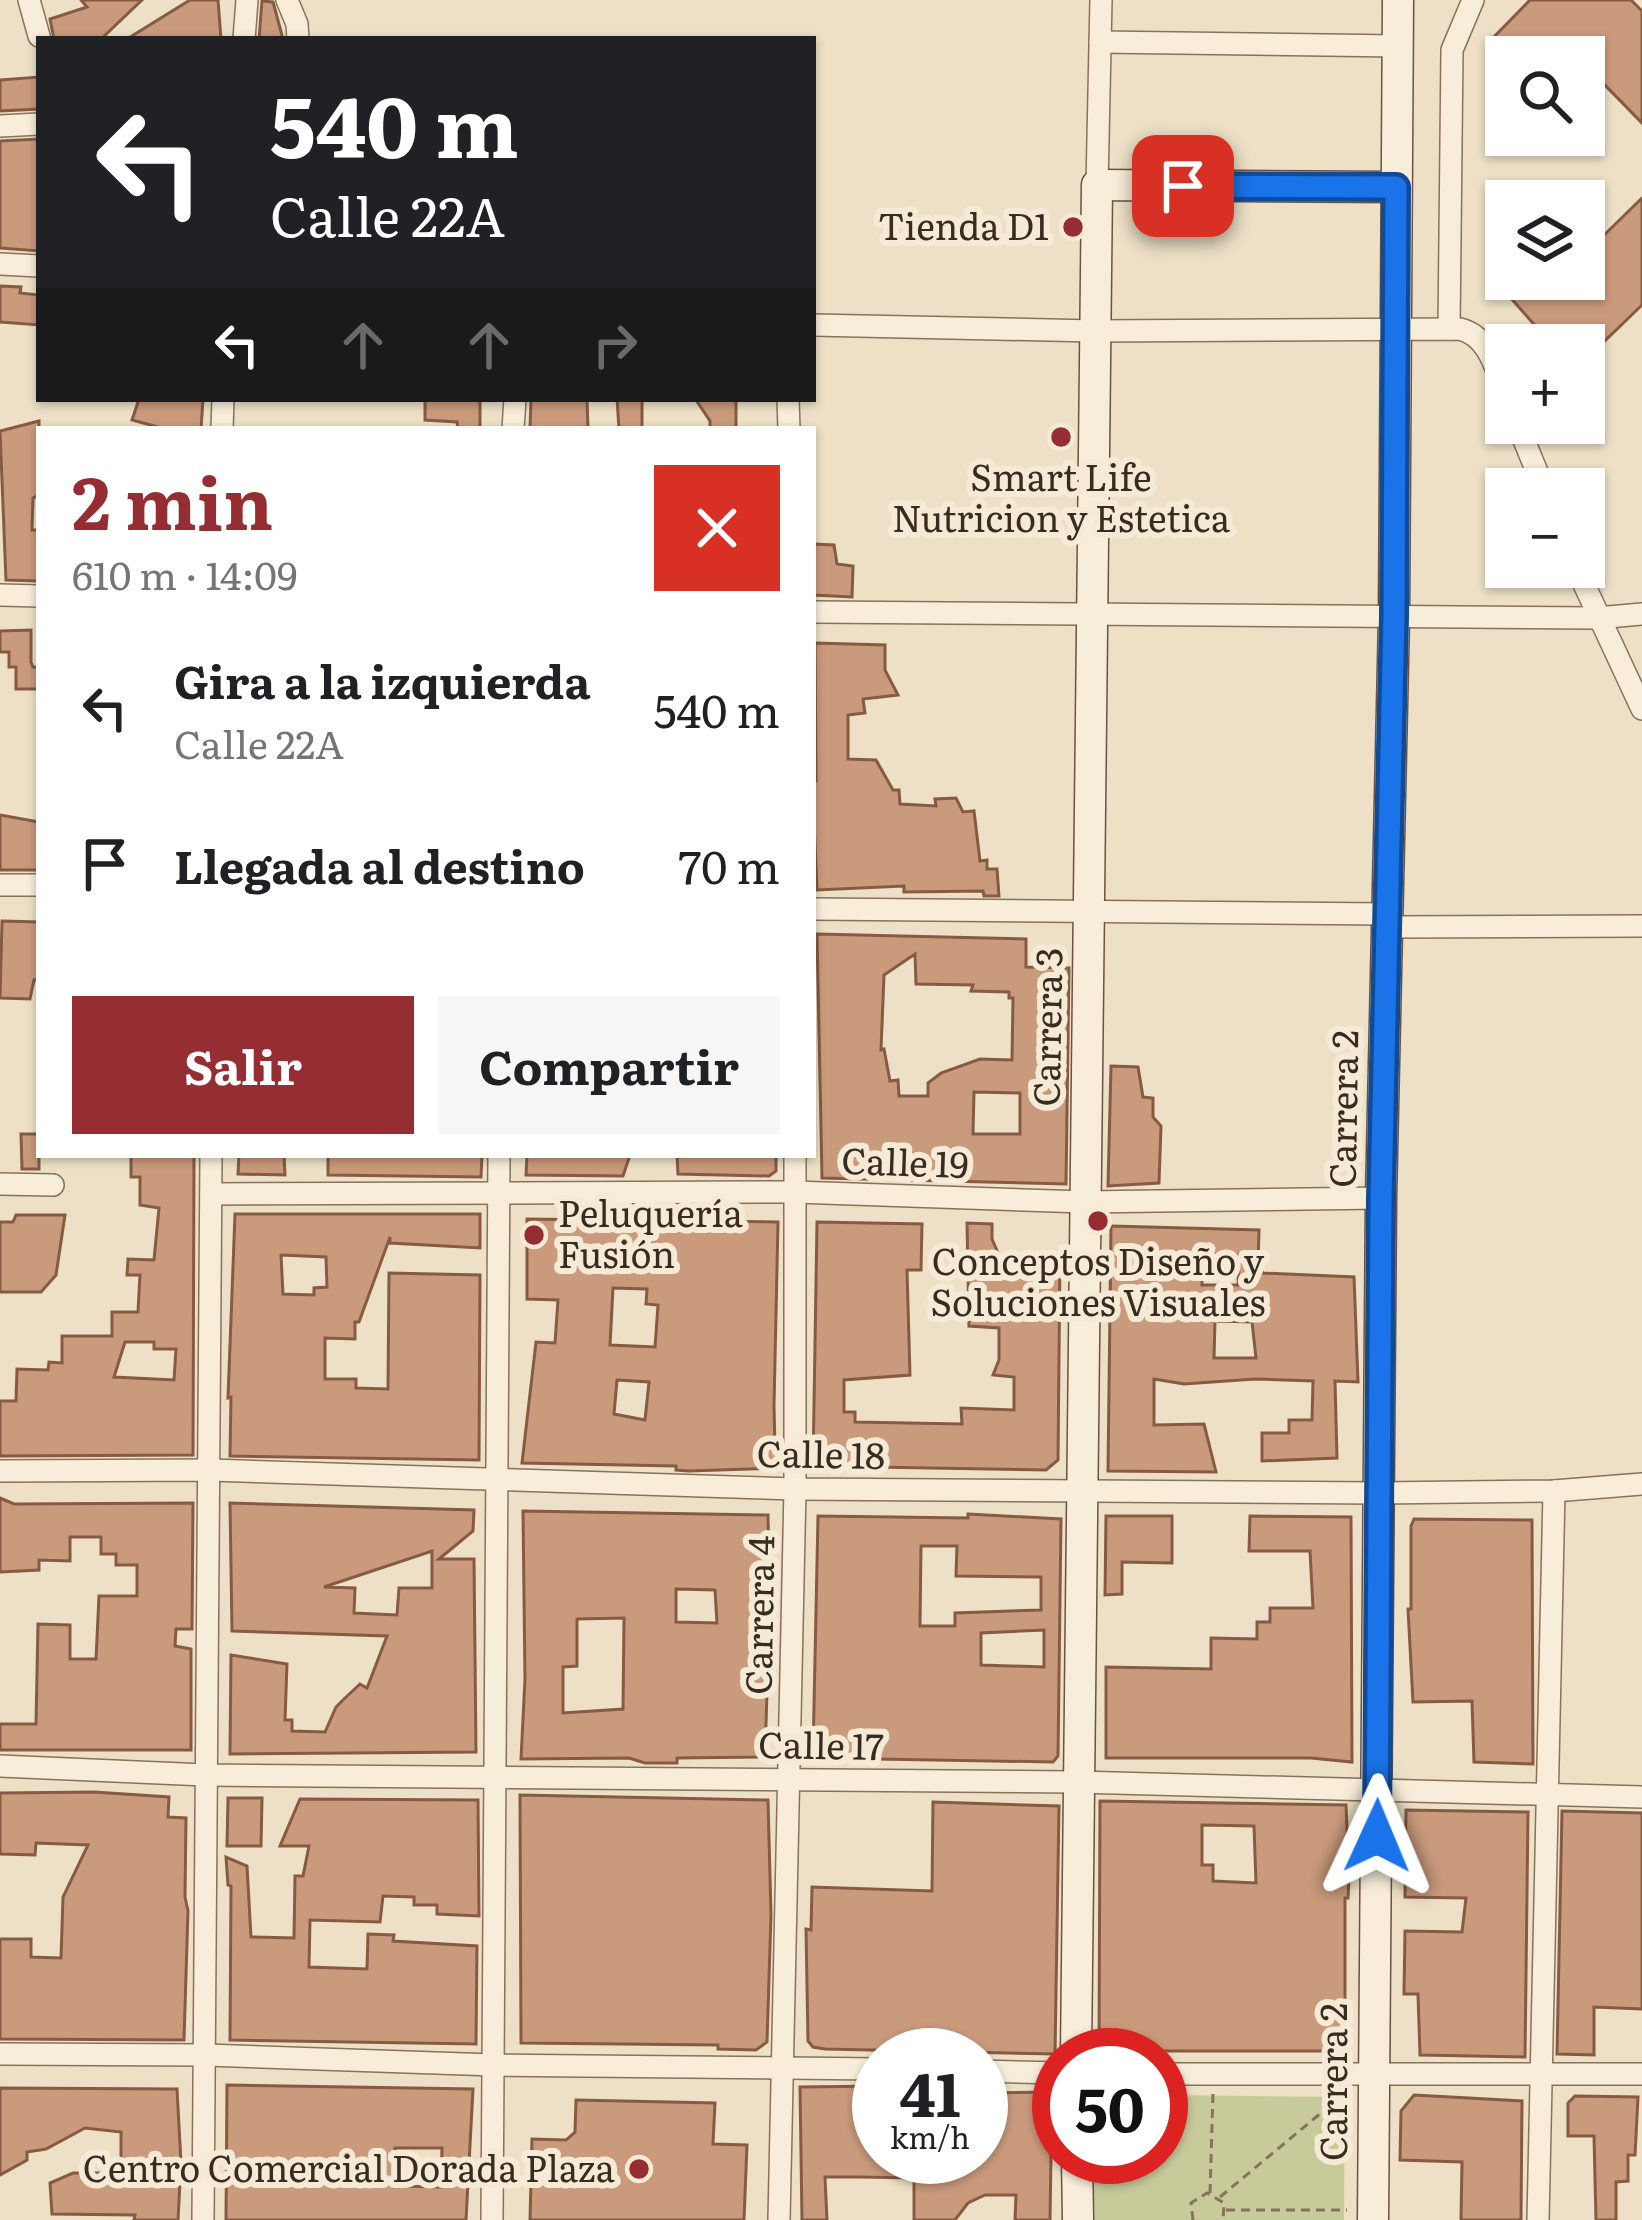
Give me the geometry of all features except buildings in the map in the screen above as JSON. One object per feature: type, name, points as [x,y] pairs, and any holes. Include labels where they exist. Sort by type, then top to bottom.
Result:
[{"type":"main road","name":"Carrera 2","points":[[1373,2216],[1360,2073],[1378,1789],[1381,1198],[1394,616],[1398,0]]},
{"type":"main road","points":[[1097,185],[1396,187]]},
{"type":"main road","name":"Carrera 3","points":[[1076,2028],[1097,185]]},
{"type":"main road","points":[[1077,2184],[1078,2220]]},
{"type":"street","points":[[28,0],[39,36]]},
{"type":"street","points":[[244,36],[247,0]]},
{"type":"street","points":[[287,0],[298,36]]},
{"type":"street","name":"Carrera 3","points":[[1097,185],[1101,0]]},
{"type":"street","points":[[1454,329],[1452,50],[1472,0]]},
{"type":"street","points":[[1100,42],[1398,46]]},
{"type":"street","points":[[0,126],[36,124]]},
{"type":"street","points":[[0,264],[36,266]]},
{"type":"street","points":[[816,325],[1094,331],[1454,329],[1472,332],[1485,349]]},
{"type":"street","points":[[1585,588],[1642,710]]},
{"type":"street","points":[[0,595],[36,596]]},
{"type":"street","points":[[816,612],[1597,618],[1642,614]]},
{"type":"street","points":[[0,885],[36,886]]},
{"type":"street","points":[[816,910],[1088,910],[1642,926]]},
{"type":"street","points":[[203,2220],[211,1158]]},
{"type":"street","points":[[492,2220],[500,1158]]},
{"type":"street","name":"Carrera 4","points":[[779,2220],[795,1489],[795,1158]]},
{"type":"street","points":[[0,1184],[53,1184]]},
{"type":"street","name":"Calle 19","points":[[211,1194],[795,1192],[1084,1202],[1381,1198]]},
{"type":"street","name":"Calle 18","points":[[0,1471],[211,1470],[795,1489],[1379,1493],[1554,1491],[1642,1484]]},
{"type":"street","points":[[1538,2220],[1554,1491]]},
{"type":"street","name":"Calle 17","points":[[0,1766],[205,1775],[790,1778],[1642,1797]]},
{"type":"street","points":[[0,2054],[852,2067]]},
{"type":"street","points":[[1188,2074],[1642,2074]]},
{"type":"path","points":[[1220,2198],[1345,2097],[1360,2073]]},
{"type":"path","points":[[1210,2193],[1214,2074]]},
{"type":"path","points":[[1193,2220],[1191,2203],[1200,2194],[1210,2193],[1220,2198],[1226,2210],[1223,2220]]},
{"type":"path","points":[[1226,2210],[1373,2216]]},
{"type":"green space","points":[[1188,2095],[1345,2097],[1344,2220],[1091,2220],[1091,2184],[1188,2184]]},
{"type":"place","name":"Tienda D1","points":[[1073,227]]},
{"type":"place","name":"Smart Life Nutricion y Estetica","points":[[1061,437]]},
{"type":"place","name":"Conceptos Diseño y Soluciones Visuales","points":[[1098,1221]]},
{"type":"place","name":"Peluquería Fusión","points":[[534,1235]]},
{"type":"place","name":"Centro Comercial Dorada Plaza","points":[[639,2169]]},
{"type":"route","points":[[1183,186],[1396,187],[1377,1836]]}]
